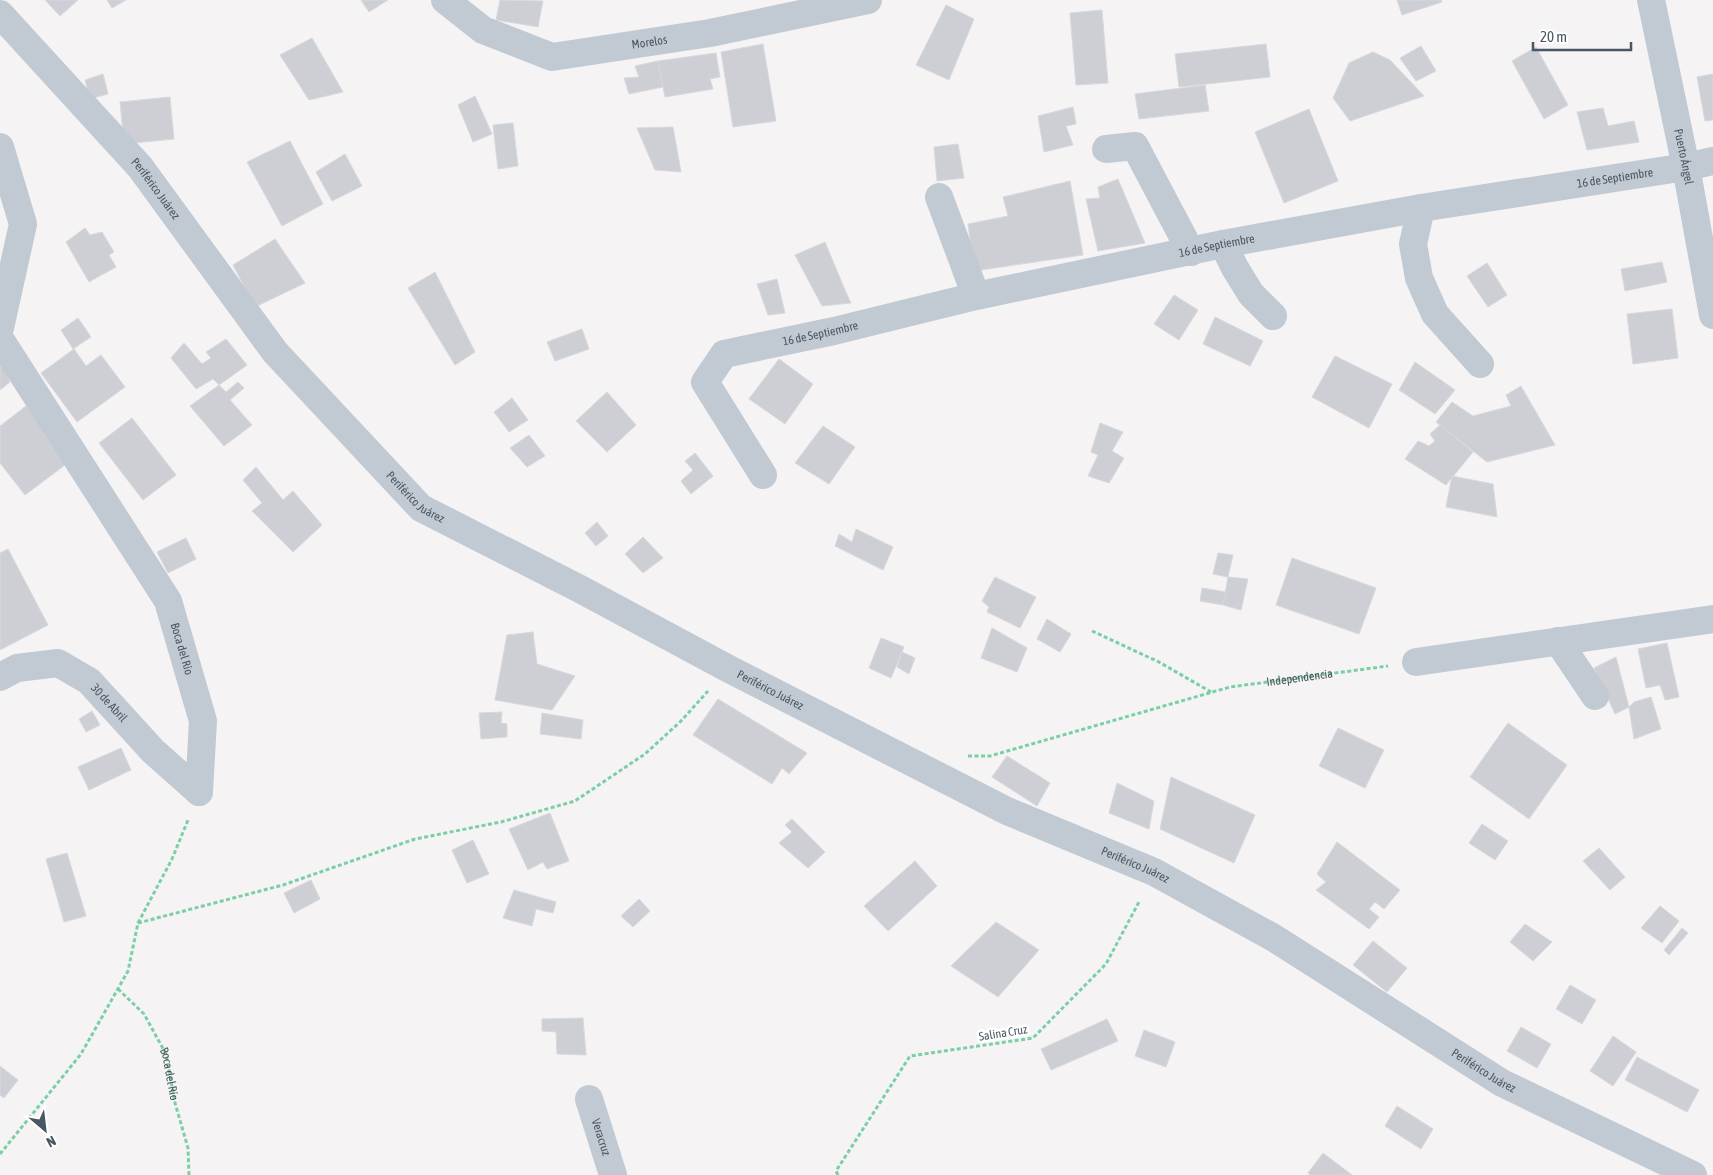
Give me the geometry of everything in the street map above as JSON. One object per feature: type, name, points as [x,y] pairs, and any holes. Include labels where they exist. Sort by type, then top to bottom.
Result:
[{"type":"street","name":"Morelos","points":[[445,0],[483,30],[552,57],[710,33],[805,6],[868,0]]},
{"type":"street","name":"Puerto Ángel","points":[[1651,0],[1686,167],[1713,315]]},
{"type":"street","name":"Periférico Juárez","points":[[0,14],[140,167],[275,352],[421,508],[580,589],[729,669],[1007,811],[1154,872],[1274,938],[1502,1082],[1693,1175]]},
{"type":"street","points":[[1106,148],[1135,146],[1190,252]]},
{"type":"street","points":[[0,147],[23,224],[0,328]]},
{"type":"street","name":"16 de Septiembre","points":[[763,476],[705,382],[724,354],[834,331],[976,296],[1223,244],[1421,208],[1686,167],[1713,161]]},
{"type":"street","points":[[939,197],[976,296]]},
{"type":"street","points":[[1421,208],[1413,244],[1419,278],[1435,314],[1480,364]]},
{"type":"street","points":[[1223,244],[1234,268],[1251,294],[1273,316]]},
{"type":"street","name":"Boca del Río","points":[[0,338],[168,601],[203,721],[199,792]]},
{"type":"street","points":[[1416,662],[1713,618]]},
{"type":"street","points":[[1558,641],[1595,696]]},
{"type":"street","name":"30 de Abril","points":[[0,677],[17,668],[58,663],[89,681],[153,751],[199,792]]},
{"type":"street","name":"Veracruz","points":[[589,1099],[613,1175]]},
{"type":"path","points":[[1092,631],[1159,662],[1212,692]]},
{"type":"path","name":"Independencia","points":[[962,755],[990,756],[1230,687],[1416,662]]},
{"type":"path","points":[[138,923],[282,885],[415,839],[501,822],[575,801],[645,754],[681,721],[729,669]]},
{"type":"path","points":[[0,1154],[81,1054],[128,972],[138,923],[172,860],[199,792]]},
{"type":"path","name":"Salina Cruz","points":[[838,1175],[836,1171],[910,1056],[1033,1038],[1106,964],[1154,872]]},
{"type":"path","name":"Boca del Río","points":[[118,989],[144,1014],[166,1054],[175,1103],[188,1148],[189,1175]]},
{"type":"building","points":[[45,0],[78,0],[60,16]]},
{"type":"building","points":[[107,0],[126,0],[112,8]]},
{"type":"building","points":[[361,0],[388,0],[369,12]]},
{"type":"building","points":[[500,0],[543,1],[538,27],[496,20]]},
{"type":"building","points":[[1397,0],[1441,0],[1442,2],[1402,15]]},
{"type":"building","points":[[946,5],[974,19],[949,80],[916,65]]},
{"type":"building","points":[[1102,10],[1108,83],[1076,85],[1070,13]]},
{"type":"building","points":[[312,38],[343,92],[309,100],[280,55]]},
{"type":"building","points":[[763,44],[776,121],[733,127],[721,52]]},
{"type":"building","points":[[1266,44],[1270,77],[1179,87],[1175,54]]},
{"type":"building","points":[[1421,46],[1436,71],[1416,81],[1400,58]]},
{"type":"building","points":[[1536,47],[1568,105],[1544,119],[1512,61]]},
{"type":"building","points":[[1373,52],[1390,60],[1424,96],[1350,121],[1333,98],[1349,63]]},
{"type":"building","points":[[716,53],[720,77],[710,79],[713,89],[665,97],[658,61]]},
{"type":"building","points":[[658,61],[663,87],[629,94],[624,78],[639,77],[635,66]]},
{"type":"building","points":[[103,74],[108,94],[90,99],[85,80]]},
{"type":"building","points":[[1713,74],[1713,120],[1705,121],[1697,77]]},
{"type":"building","points":[[1205,85],[1209,111],[1139,119],[1135,94]]},
{"type":"building","points":[[475,96],[492,134],[473,142],[458,105]]},
{"type":"building","points":[[170,97],[174,139],[124,144],[120,102]]},
{"type":"building","points":[[1073,107],[1076,124],[1066,126],[1073,145],[1044,152],[1038,116]]},
{"type":"building","points":[[1603,108],[1608,126],[1634,121],[1639,142],[1587,150],[1577,112]]},
{"type":"building","points":[[1309,109],[1338,181],[1284,203],[1255,132]]},
{"type":"building","points":[[513,123],[518,166],[498,169],[493,125]]},
{"type":"building","points":[[673,127],[681,172],[655,170],[637,128]]},
{"type":"building","points":[[290,141],[323,204],[282,226],[247,162]]},
{"type":"building","points":[[958,144],[964,178],[937,181],[934,147]]},
{"type":"building","points":[[345,154],[362,186],[332,201],[316,172]]},
{"type":"building","points":[[1118,179],[1145,243],[1098,251],[1086,199],[1100,198],[1098,187]]},
{"type":"building","points":[[1070,181],[1083,255],[974,271],[968,224],[1008,216],[1003,197]]},
{"type":"building","points":[[85,228],[90,235],[102,232],[114,252],[109,255],[116,267],[89,282],[66,242]]},
{"type":"building","points":[[275,239],[305,283],[255,307],[233,265]]},
{"type":"building","points":[[825,242],[851,303],[822,306],[795,255]]},
{"type":"building","points":[[1662,262],[1667,282],[1625,291],[1621,269]]},
{"type":"building","points":[[1487,263],[1507,295],[1488,307],[1467,276]]},
{"type":"building","points":[[435,272],[475,352],[455,365],[408,288]]},
{"type":"building","points":[[777,279],[785,313],[768,315],[757,284]]},
{"type":"building","points":[[1174,295],[1198,310],[1179,340],[1154,324]]},
{"type":"building","points":[[1672,309],[1678,358],[1633,364],[1627,314]]},
{"type":"building","points":[[1215,317],[1263,341],[1250,366],[1203,344]]},
{"type":"building","points":[[78,318],[91,337],[73,349],[61,330]]},
{"type":"building","points":[[582,329],[589,349],[555,361],[547,342]]},
{"type":"building","points":[[226,339],[247,365],[219,385],[213,379],[196,389],[171,358],[184,343],[202,364],[211,358],[206,352]]},
{"type":"building","points":[[74,349],[86,366],[101,355],[125,387],[77,422],[41,373]]},
{"type":"building","points":[[1335,356],[1392,384],[1369,428],[1312,397]]},
{"type":"building","points":[[0,359],[10,382],[0,390]]},
{"type":"building","points":[[779,359],[813,384],[785,424],[749,399]]},
{"type":"building","points":[[1415,362],[1455,390],[1435,414],[1399,390]]},
{"type":"building","points":[[238,382],[244,388],[230,400],[252,425],[224,446],[190,406],[219,385],[226,392]]},
{"type":"building","points":[[1521,386],[1555,445],[1487,462],[1436,422],[1452,402],[1473,416],[1511,406],[1506,395]]},
{"type":"building","points":[[607,392],[636,425],[607,452],[576,421]]},
{"type":"building","points":[[512,398],[528,420],[509,432],[494,412]]},
{"type":"building","points":[[26,406],[69,462],[25,495],[0,463],[0,426]]},
{"type":"building","points":[[132,418],[176,475],[143,500],[99,443]]},
{"type":"building","points":[[1100,423],[1123,432],[1112,451],[1124,458],[1109,483],[1088,476],[1098,455],[1091,452]]},
{"type":"building","points":[[1440,425],[1473,452],[1446,485],[1405,459],[1418,441],[1429,446],[1435,441],[1430,434]]},
{"type":"building","points":[[823,426],[855,447],[829,484],[795,463]]},
{"type":"building","points":[[529,435],[545,456],[527,467],[510,448]]},
{"type":"building","points":[[695,453],[713,476],[691,494],[681,481],[693,470],[685,461]]},
{"type":"building","points":[[256,467],[283,500],[293,491],[322,525],[293,552],[252,511],[262,503],[243,480]]},
{"type":"building","points":[[1452,476],[1493,484],[1497,517],[1446,507]]},
{"type":"building","points":[[597,522],[608,536],[596,546],[585,533]]},
{"type":"building","points":[[856,529],[893,547],[883,570],[835,546],[839,534],[852,542]]},
{"type":"building","points":[[643,537],[663,558],[643,573],[625,554]]},
{"type":"building","points":[[186,538],[196,559],[168,573],[157,552]]},
{"type":"building","points":[[8,549],[48,625],[0,650],[0,553]]},
{"type":"building","points":[[1218,553],[1233,555],[1228,577],[1213,574]]},
{"type":"building","points":[[1292,558],[1376,588],[1359,634],[1276,605]]},
{"type":"building","points":[[995,577],[1036,597],[1020,628],[987,612],[989,607],[982,601]]},
{"type":"building","points":[[1228,577],[1248,579],[1241,610],[1223,605]]},
{"type":"building","points":[[1202,588],[1226,592],[1223,605],[1200,601]]},
{"type":"building","points":[[1047,619],[1071,634],[1060,652],[1037,639]]},
{"type":"building","points":[[992,628],[1027,648],[1017,672],[981,658]]},
{"type":"building","points":[[533,632],[537,664],[575,676],[552,710],[495,700],[507,635]]},
{"type":"building","points":[[881,638],[904,647],[891,678],[869,668]]},
{"type":"building","points":[[1667,643],[1679,697],[1665,700],[1660,685],[1646,688],[1638,649]]},
{"type":"building","points":[[902,652],[915,658],[909,674],[897,667]]},
{"type":"building","points":[[1616,657],[1629,707],[1615,714],[1594,668]]},
{"type":"building","points":[[1651,697],[1661,729],[1634,739],[1629,707],[1634,702]]},
{"type":"building","points":[[718,699],[807,753],[789,774],[782,768],[772,784],[693,735]]},
{"type":"building","points":[[92,711],[100,725],[86,732],[79,719]]},
{"type":"building","points":[[502,712],[501,723],[507,724],[507,737],[481,739],[479,713]]},
{"type":"building","points":[[542,713],[583,720],[581,739],[540,734]]},
{"type":"building","points":[[1508,723],[1567,765],[1529,819],[1470,777]]},
{"type":"building","points":[[1338,728],[1384,750],[1365,788],[1319,766]]},
{"type":"building","points":[[121,748],[131,770],[89,790],[78,767]]},
{"type":"building","points":[[1007,756],[1050,783],[1037,806],[992,777]]},
{"type":"building","points":[[1171,777],[1255,815],[1234,863],[1160,829]]},
{"type":"building","points":[[1117,783],[1154,801],[1149,829],[1109,813]]},
{"type":"building","points":[[550,813],[569,861],[547,869],[543,862],[528,870],[509,829]]},
{"type":"building","points":[[792,819],[825,852],[808,868],[779,843],[792,832],[785,825]]},
{"type":"building","points":[[1482,824],[1508,841],[1495,860],[1469,843]]},
{"type":"building","points":[[473,840],[489,874],[467,883],[452,850]]},
{"type":"building","points":[[1337,842],[1400,890],[1384,909],[1375,902],[1369,909],[1379,917],[1369,929],[1316,890],[1326,882],[1317,874]]},
{"type":"building","points":[[1599,848],[1625,877],[1610,890],[1583,861]]},
{"type":"building","points":[[67,853],[86,916],[64,922],[46,859]]},
{"type":"building","points":[[915,861],[937,886],[888,931],[864,906]]},
{"type":"building","points":[[311,880],[320,899],[294,913],[284,893]]},
{"type":"building","points":[[514,890],[556,902],[553,913],[536,909],[532,926],[503,918]]},
{"type":"building","points":[[639,899],[650,911],[633,927],[621,916]]},
{"type":"building","points":[[1660,906],[1679,921],[1662,943],[1641,928]]},
{"type":"building","points":[[996,922],[1039,950],[998,997],[951,966]]},
{"type":"building","points":[[1525,924],[1552,942],[1533,961],[1510,942]]},
{"type":"building","points":[[1682,928],[1688,933],[1669,955],[1664,950]]},
{"type":"building","points":[[1373,941],[1407,968],[1387,992],[1353,965]]},
{"type":"building","points":[[1570,985],[1596,1000],[1582,1024],[1556,1009]]},
{"type":"building","points":[[583,1018],[586,1055],[557,1054],[556,1032],[542,1031],[542,1019]]},
{"type":"building","points":[[1107,1019],[1118,1041],[1051,1070],[1041,1049]]},
{"type":"building","points":[[1521,1027],[1551,1044],[1537,1068],[1507,1051]]},
{"type":"building","points":[[1144,1030],[1175,1042],[1166,1067],[1135,1056]]},
{"type":"building","points":[[1613,1036],[1636,1052],[1613,1086],[1590,1071]]},
{"type":"building","points":[[1637,1057],[1699,1090],[1687,1112],[1625,1080]]},
{"type":"building","points":[[0,1066],[18,1080],[4,1098],[0,1095]]},
{"type":"building","points":[[1397,1106],[1433,1129],[1421,1149],[1385,1126]]},
{"type":"building","points":[[1323,1153],[1352,1175],[1310,1175],[1308,1173]]}]
